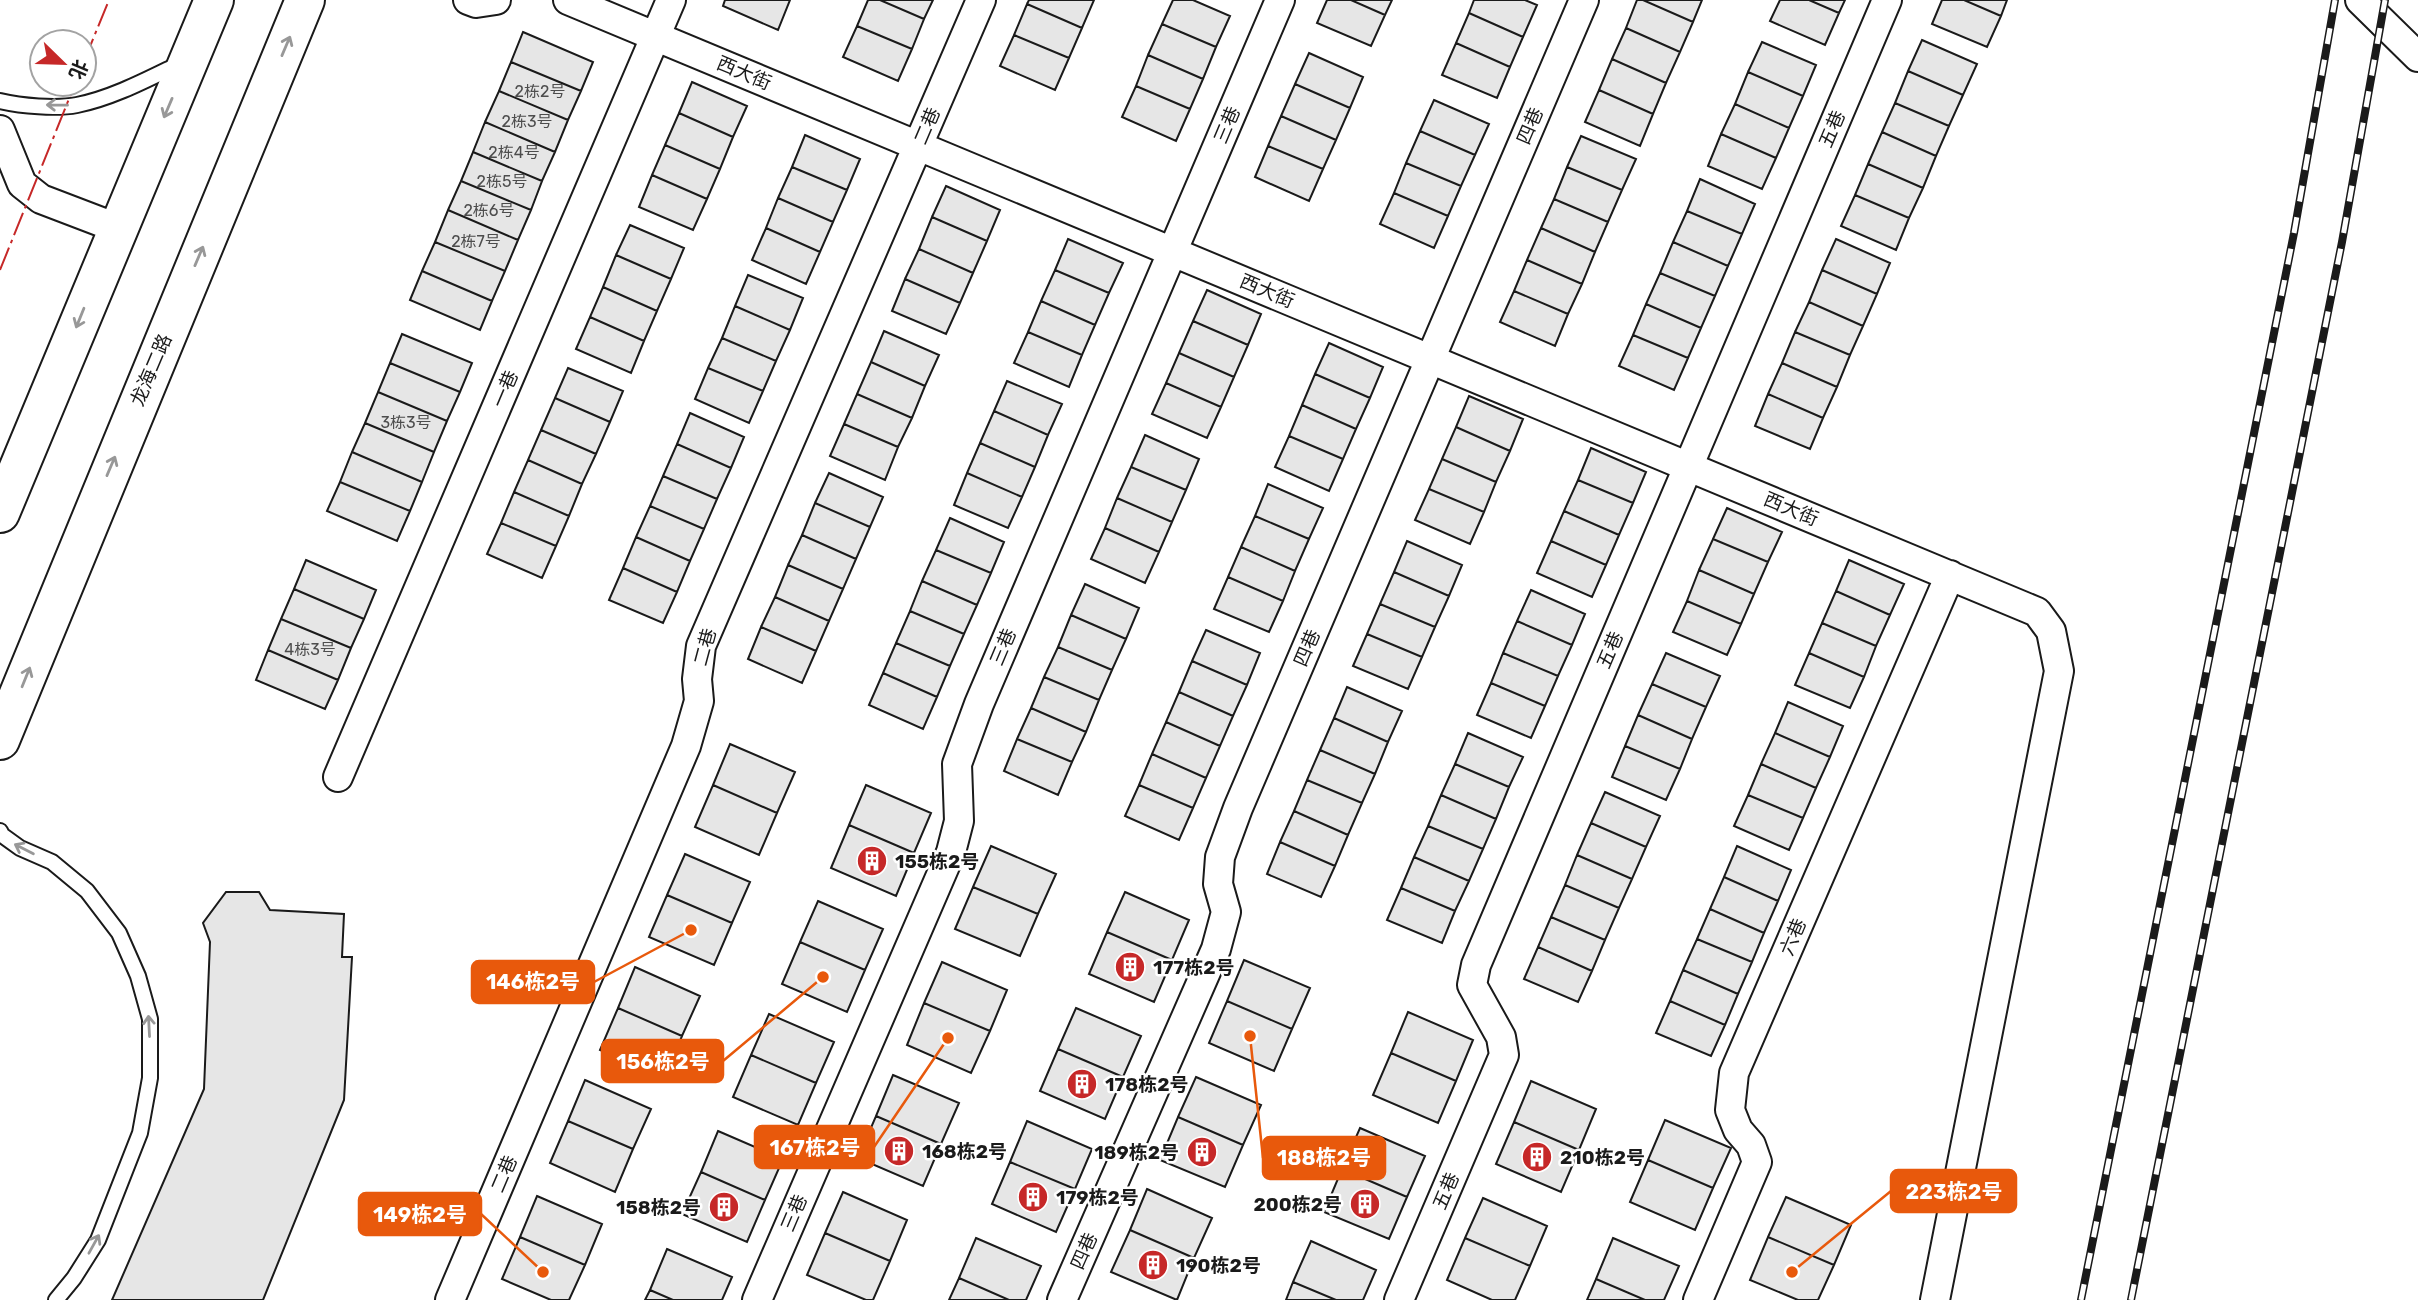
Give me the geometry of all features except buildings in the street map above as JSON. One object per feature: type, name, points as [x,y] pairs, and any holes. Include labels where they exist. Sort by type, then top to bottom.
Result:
[{"type":"main road","points":[[0,513],[214,0]]},
{"type":"main road","name":"龙海二路","points":[[0,740],[305,0]]},
{"type":"street","points":[[468,0],[476,3],[496,0]]},
{"type":"street","name":"西大街","points":[[568,0],[2037,612],[2051,631],[2059,671],[1935,1300]]},
{"type":"street","name":"一巷","points":[[338,777],[671,0]]},
{"type":"street","name":"二巷","points":[[450,1300],[686,746],[699,701],[697,678],[701,646],[981,0]]},
{"type":"street","name":"三巷","points":[[757,1300],[951,852],[959,821],[957,764],[979,704],[1280,0]]},
{"type":"street","name":"四巷","points":[[1062,1300],[1216,949],[1226,912],[1218,884],[1220,857],[1238,808],[1584,0]]},
{"type":"street","name":"五巷","points":[[1399,1300],[1504,1055],[1501,1037],[1472,985],[1476,965],[1887,0]]},
{"type":"street","points":[[2360,0],[2418,57]]},
{"type":"street","points":[[0,130],[22,184],[41,198],[117,228]]},
{"type":"street","name":"六巷","points":[[1698,1300],[1757,1162],[1751,1145],[1738,1130],[1730,1110],[1734,1073],[1958,579]]},
{"type":"lane","points":[[0,101],[17,105],[76,106],[131,87],[189,59]]},
{"type":"lane","points":[[0,831],[20,849],[52,862],[87,891],[119,933],[138,976],[150,1019],[150,1078],[140,1133],[98,1240],[74,1278],[56,1300]]},
{"type":"railway","points":[[2081,1300],[2294,233],[2335,0]]},
{"type":"railway","points":[[2131,1300],[2342,242],[2385,0]]},
{"type":"power","points":[[98,28],[109,0]]},
{"type":"power","points":[[0,270],[69,98]]},
{"type":"place","name":"155栋2号","points":[[872,861]]},
{"type":"place","name":"146栋2号","points":[[691,930]]},
{"type":"place","name":"177栋2号","points":[[1130,967]]},
{"type":"place","name":"156栋2号","points":[[823,977]]},
{"type":"place","name":"188栋2号","points":[[1250,1036]]},
{"type":"place","name":"167栋2号","points":[[948,1038]]},
{"type":"place","name":"178栋2号","points":[[1082,1084]]},
{"type":"place","name":"168栋2号","points":[[899,1151]]},
{"type":"place","name":"189栋2号","points":[[1202,1152]]},
{"type":"place","name":"210栋2号","points":[[1537,1157]]},
{"type":"place","name":"179栋2号","points":[[1033,1197]]},
{"type":"place","name":"200栋2号","points":[[1365,1204]]},
{"type":"place","name":"158栋2号","points":[[724,1207]]},
{"type":"place","name":"190栋2号","points":[[1153,1265]]},
{"type":"place","name":"149栋2号","points":[[543,1272]]},
{"type":"place","name":"223栋2号","points":[[1792,1272]]}]
